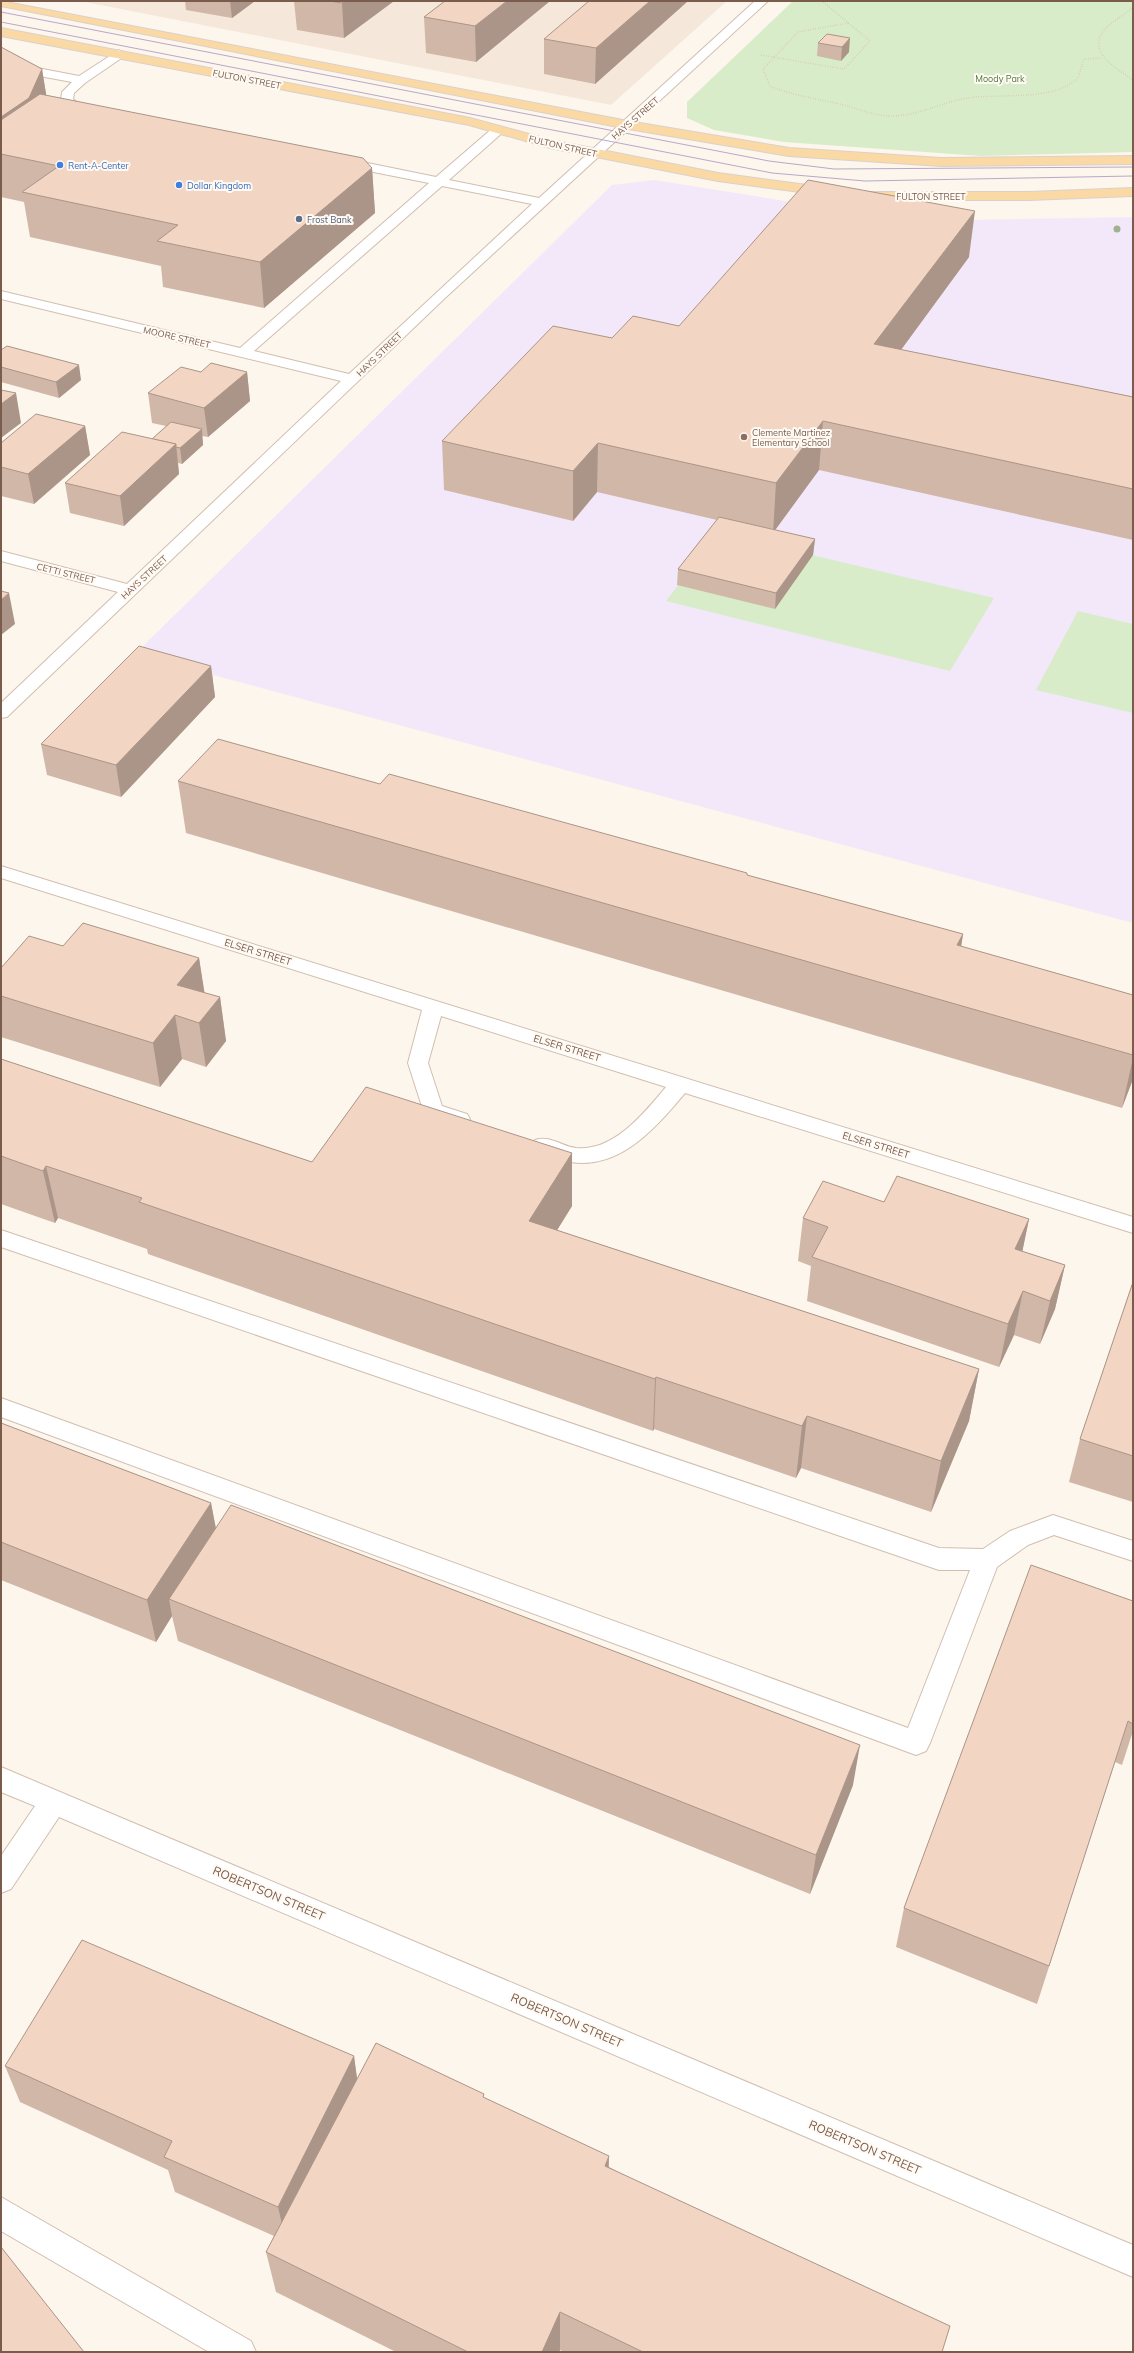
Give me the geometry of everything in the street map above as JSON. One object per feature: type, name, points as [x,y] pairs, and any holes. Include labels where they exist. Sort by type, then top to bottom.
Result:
[{"type":"main road","points":[[1,3],[628,125],[796,153],[942,162],[1133,160]]},
{"type":"main road","name":"FULTON STREET","points":[[1,32],[470,122],[550,144],[718,177],[842,193]]},
{"type":"main road","name":"FULTON STREET","points":[[857,195],[1029,196],[1133,192]]},
{"type":"street","name":"HAYS STREET","points":[[1,713],[541,202],[628,125],[762,1]]},
{"type":"street","points":[[108,114],[75,107],[66,100],[68,92],[81,80],[119,54]]},
{"type":"street","points":[[1,64],[81,80]]},
{"type":"street","points":[[243,353],[498,130]]},
{"type":"street","points":[[333,160],[541,202]]},
{"type":"street","name":"MOORE STREET","points":[[1,295],[353,379]]},
{"type":"street","name":"CETTI STREET","points":[[1,556],[130,590]]},
{"type":"street","name":"ELSER STREET","points":[[1,872],[1133,1225]]},
{"type":"street","points":[[433,1007],[418,1063],[433,1111],[478,1125]]},
{"type":"street","points":[[522,1138],[581,1156],[616,1148],[652,1117],[681,1084]]},
{"type":"street","points":[[1,1238],[939,1559],[987,1560]]},
{"type":"street","points":[[1,1407],[916,1743],[987,1560],[1019,1538],[1053,1525],[1133,1552]]},
{"type":"street","name":"ROBERTSON STREET","points":[[1,1780],[54,1801],[1133,2261]]},
{"type":"street","points":[[1,1880],[54,1801]]},
{"type":"street","points":[[1,2213],[240,2352]]},
{"type":"path","points":[[786,59],[844,69],[870,41],[822,1]]},
{"type":"path","points":[[1101,58],[1097,45],[1101,35],[1108,26],[1130,11],[1133,6]]},
{"type":"path","points":[[848,23],[798,32],[763,69],[770,86],[792,95],[851,107],[873,114],[900,116],[927,112],[965,99],[1056,89],[1070,84],[1078,78],[1083,69],[1084,59],[1101,58],[1133,80]]},
{"type":"shaded area","points":[[80,1],[727,1],[611,105]]},
{"type":"shaded area","name":"Clemente Martinez Elementary School","points":[[654,180],[910,221],[1133,217],[1133,923],[135,654],[612,185]]},
{"type":"green space","name":"Moody Park","points":[[793,1],[1133,1],[1133,152],[981,156],[784,142],[714,130],[687,118],[687,102]]},
{"type":"green space","points":[[718,533],[994,598],[950,671],[666,601]]},
{"type":"green space","points":[[1078,611],[1133,624],[1133,713],[1036,690]]},
{"type":"building","points":[[329,1],[345,1],[342,3]]},
{"type":"building","points":[[445,1],[507,1],[475,26],[424,17]]},
{"type":"building","points":[[589,1],[650,1],[596,48],[544,39]]},
{"type":"building","points":[[827,34],[850,38],[842,47],[818,43]]},
{"type":"building","points":[[1,47],[42,69],[29,98],[1,117]]},
{"type":"building","points":[[40,94],[363,158],[372,168],[260,262],[157,241],[178,225],[22,192],[59,166],[1,154],[1,120]]},
{"type":"building","points":[[808,180],[975,211],[874,344],[1133,397],[1133,489],[823,421],[776,483],[598,443],[573,471],[442,441],[553,326],[612,338],[633,316],[679,326]]},
{"type":"building","points":[[7,346],[79,365],[56,382],[1,367],[1,350]]},
{"type":"building","points":[[211,363],[247,372],[204,408],[148,393],[181,367],[201,372]]},
{"type":"building","points":[[1,390],[16,393],[1,404]]},
{"type":"building","points":[[36,414],[85,426],[28,474],[1,467],[1,443]]},
{"type":"building","points":[[171,422],[202,429],[180,448],[176,447],[176,444],[152,439]]},
{"type":"building","points":[[122,432],[176,444],[120,496],[65,483]]},
{"type":"building","points":[[719,517],[815,539],[776,593],[678,569]]},
{"type":"building","points":[[1,591],[9,593],[1,600]]},
{"type":"building","points":[[139,646],[211,666],[116,765],[41,744]]},
{"type":"building","points":[[218,739],[380,784],[389,774],[963,934],[957,945],[1133,995],[1133,1055],[178,781]]},
{"type":"building","points":[[83,923],[199,958],[177,985],[220,997],[199,1023],[175,1015],[153,1043],[1,996],[1,968],[29,936],[63,946]]},
{"type":"building","points":[[1,1059],[312,1162],[366,1087],[572,1153],[529,1221],[979,1369],[941,1461],[807,1416],[802,1426],[656,1377],[655,1379],[139,1202],[142,1198],[46,1166],[43,1171],[1,1156]]},
{"type":"building","points":[[897,1176],[1029,1219],[1015,1249],[1065,1265],[1050,1301],[1023,1291],[1008,1324],[812,1257],[828,1227],[803,1218],[823,1181],[884,1202]]},
{"type":"building","points":[[1133,1282],[1133,1456],[1080,1439]]},
{"type":"building","points":[[1,1423],[211,1503],[147,1600],[1,1542]]},
{"type":"building","points":[[231,1505],[860,1745],[816,1855],[169,1599]]},
{"type":"building","points":[[1031,1565],[1133,1601],[1133,1724],[1128,1721],[1049,1966],[904,1908]]},
{"type":"building","points":[[82,1940],[354,2056],[278,2207],[164,2157],[172,2141],[5,2066]]},
{"type":"building","points":[[376,2043],[484,2094],[483,2097],[609,2156],[605,2166],[950,2326],[942,2352],[643,2352],[560,2312],[542,2352],[468,2352],[266,2252]]},
{"type":"building","points":[[1,2247],[84,2352],[1,2352]]},
{"type":"tram line","points":[[1,12],[769,161],[834,169],[1133,167]]},
{"type":"tram line","points":[[1,22],[772,173],[865,181],[1133,176]]},
{"type":"place","name":"Rent-A-Center","points":[[60,165]]},
{"type":"place","name":"Dollar Kingdom","points":[[179,185]]},
{"type":"place","name":"Frost Bank","points":[[299,219]]},
{"type":"place","name":"Clemente Martinez Elementary School","points":[[744,437]]}]
